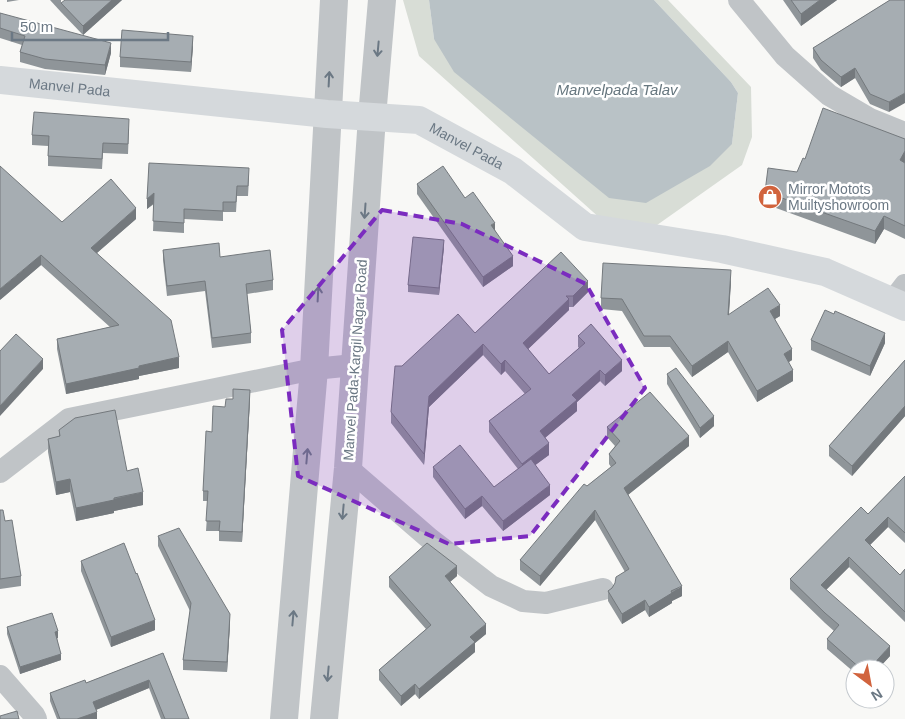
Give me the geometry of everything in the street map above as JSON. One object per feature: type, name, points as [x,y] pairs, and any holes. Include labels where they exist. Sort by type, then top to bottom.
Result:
[{"type":"main road","name":"Manvel Pada","points":[[0,80],[327,114],[419,120],[513,171],[585,227],[722,249],[826,272],[901,298]]},
{"type":"street","points":[[284,719],[314,368],[334,0]]},
{"type":"street","name":"Manvel Pada-Kargil Nagar Road","points":[[324,719],[348,468],[382,0]]},
{"type":"street","points":[[739,0],[785,56],[829,95],[870,119],[905,133]]},
{"type":"street","points":[[0,472],[69,419],[314,368],[354,365]]},
{"type":"street","points":[[348,468],[430,539],[491,586],[523,601],[546,603],[603,589]]},
{"type":"street","points":[[0,676],[36,719]]},
{"type":"highlighted area","points":[[382,210],[462,224],[586,284],[645,388],[530,536],[449,544],[298,476],[282,330]]},
{"type":"shaded area","points":[[403,0],[429,0],[434,39],[732,144],[738,93],[731,82],[654,0],[668,0],[751,87],[752,137],[742,165],[650,230],[602,220],[419,56]]},
{"type":"water","name":"Manvelpada Talav","points":[[429,0],[654,0],[731,82],[738,93],[732,144],[710,166],[646,203],[609,198],[454,72],[434,39]]},
{"type":"building","points":[[65,0],[112,0],[83,26],[61,3]]},
{"type":"building","points":[[791,0],[820,0],[801,14]]},
{"type":"building","points":[[890,0],[905,0],[905,93],[889,102],[870,94],[855,68],[841,77],[821,60],[813,48]]},
{"type":"building","points":[[0,13],[111,43],[105,65],[45,59],[20,52],[25,36],[0,28]]},
{"type":"building","points":[[122,30],[193,36],[191,62],[120,57]]},
{"type":"building","points":[[823,108],[905,139],[905,151],[900,160],[905,163],[905,226],[884,216],[875,231],[765,192],[768,168],[797,172],[803,158],[805,159]]},
{"type":"building","points":[[34,112],[129,119],[128,144],[103,143],[102,159],[48,156],[49,136],[32,135]]},
{"type":"building","points":[[149,163],[249,168],[248,186],[237,186],[236,202],[223,202],[223,211],[184,209],[184,223],[153,221],[154,193],[147,199]]},
{"type":"building","points":[[0,166],[62,222],[111,179],[136,208],[91,248],[171,320],[179,357],[66,384],[57,339],[119,325],[41,255],[0,289]]},
{"type":"building","points":[[443,166],[465,198],[473,192],[495,223],[491,225],[513,256],[483,277],[417,184]]},
{"type":"building","points":[[413,237],[444,240],[439,288],[408,285]]},
{"type":"building","points":[[219,243],[220,257],[270,250],[273,280],[246,284],[251,333],[212,338],[205,281],[167,286],[163,250]]},
{"type":"building","points":[[561,252],[588,281],[573,296],[566,296],[569,299],[523,343],[549,374],[585,343],[578,336],[591,324],[622,360],[605,375],[600,370],[572,395],[577,400],[540,431],[549,443],[522,464],[489,421],[531,389],[505,360],[501,364],[483,344],[429,396],[424,454],[391,412],[395,366],[402,366],[458,314],[475,333]]},
{"type":"building","points":[[603,263],[731,270],[728,315],[768,288],[780,305],[770,311],[792,349],[784,354],[793,370],[757,391],[728,341],[692,366],[670,336],[644,336],[622,299],[601,298]]},
{"type":"building","points":[[825,310],[834,314],[835,311],[885,333],[870,366],[811,340]]},
{"type":"building","points":[[16,334],[43,359],[0,406],[0,351]]},
{"type":"building","points":[[905,360],[905,406],[852,466],[829,446]]},
{"type":"building","points":[[676,368],[714,416],[700,428],[667,374]]},
{"type":"building","points":[[233,389],[250,390],[242,532],[219,531],[220,521],[206,521],[208,491],[203,491],[206,431],[212,432],[213,406],[225,407],[226,399],[233,399]]},
{"type":"building","points":[[650,392],[689,436],[624,488],[682,586],[671,591],[672,593],[649,607],[645,600],[622,614],[608,591],[615,583],[616,577],[629,569],[595,510],[540,576],[520,560],[584,484],[587,486],[616,463],[609,454],[620,441],[607,427]]},
{"type":"building","points":[[115,410],[127,471],[138,468],[143,492],[76,508],[70,479],[56,482],[48,439],[60,436],[59,430],[75,418]]},
{"type":"building","points":[[460,445],[494,487],[531,459],[550,485],[503,521],[482,496],[465,509],[433,467]]},
{"type":"building","points":[[905,476],[905,533],[888,517],[865,540],[900,575],[905,569],[905,612],[849,557],[821,585],[890,646],[878,659],[850,659],[827,639],[839,625],[790,579],[861,507],[868,514]]},
{"type":"building","points":[[0,510],[3,510],[5,521],[12,520],[21,576],[0,579]]},
{"type":"building","points":[[179,528],[230,614],[227,662],[183,660],[191,603],[158,536]]},
{"type":"building","points":[[124,543],[155,620],[111,637],[81,561]]},
{"type":"building","points":[[427,543],[457,566],[445,576],[486,624],[470,637],[475,642],[419,689],[415,684],[401,696],[379,670],[431,625],[389,577]]},
{"type":"building","points":[[52,613],[58,631],[55,632],[61,654],[20,667],[7,627]]},
{"type":"building","points":[[163,653],[189,719],[165,719],[149,680],[93,702],[97,712],[77,719],[60,719],[50,693],[85,680],[86,683]]},
{"type":"building","points":[[17,711],[19,719],[0,719],[0,716]]},
{"type":"place","name":"Mirror Motots Muiltyshowroom","points":[[770,197]]}]
